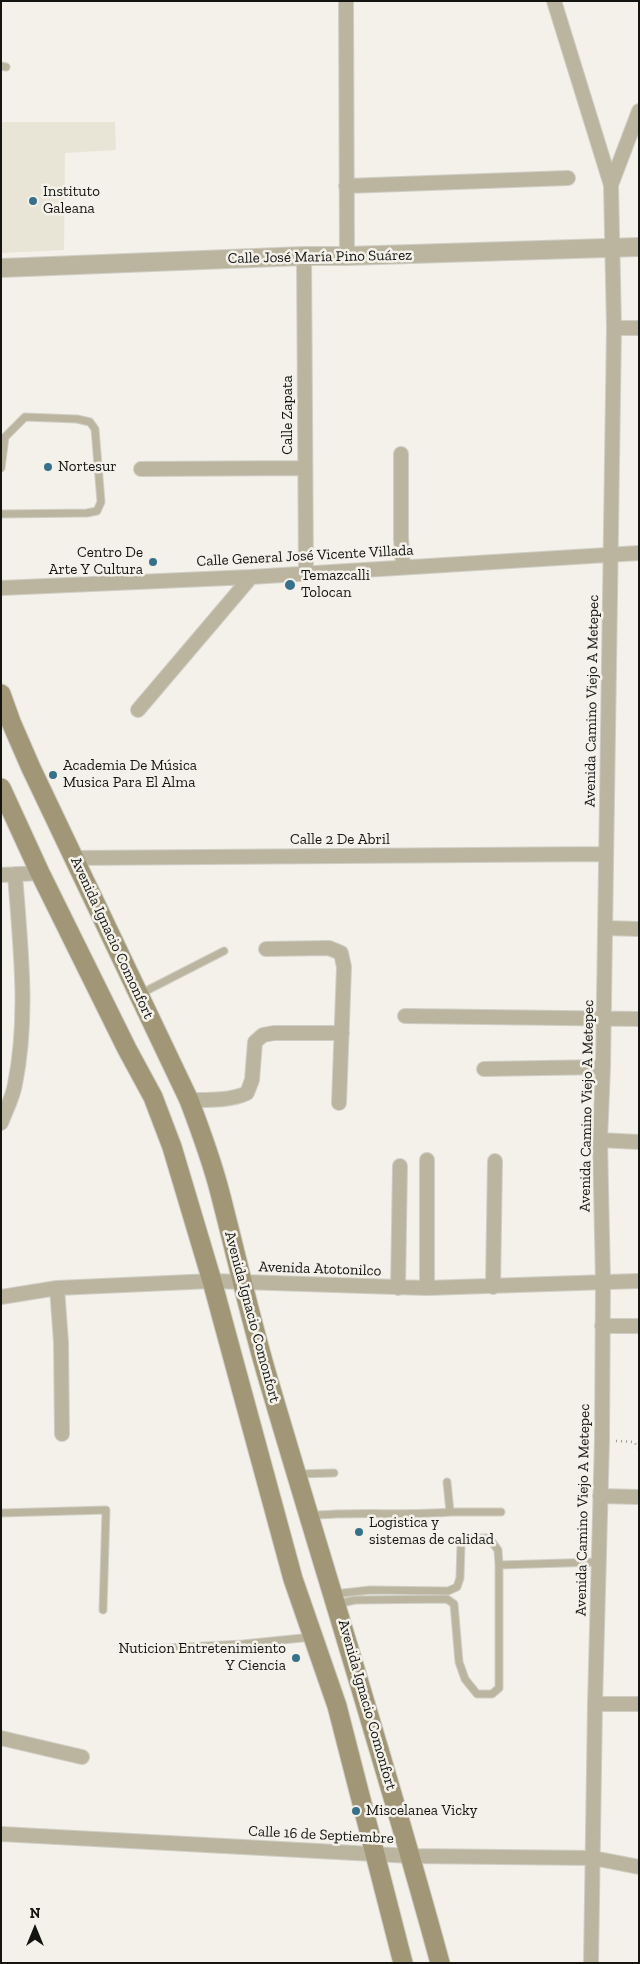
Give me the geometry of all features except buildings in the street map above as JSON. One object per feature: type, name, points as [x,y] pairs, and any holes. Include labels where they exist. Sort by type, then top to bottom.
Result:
[{"type":"main road","name":"Avenida Ignacio Comonfort","points":[[1,694],[11,722],[189,1100],[219,1188],[241,1282],[296,1474],[411,1856],[440,1963]]},
{"type":"main road","name":"Avenida Ignacio Comonfort","points":[[1,788],[7,817],[40,873],[127,1049],[153,1097],[172,1147],[212,1281],[293,1579],[337,1706],[403,1963]]},
{"type":"street","points":[[346,1],[347,256]]},
{"type":"street","points":[[554,1],[611,185]]},
{"type":"street","points":[[611,185],[639,110]]},
{"type":"street","points":[[346,186],[568,178]]},
{"type":"street","name":"Avenida Camino Viejo A Metepec","points":[[591,1963],[602,1440],[603,1282],[600,1140],[604,1020],[614,328],[611,185]]},
{"type":"street","name":"Calle José María Pino Suárez","points":[[1,268],[304,256],[639,247]]},
{"type":"street","name":"Calle Zapata","points":[[304,256],[306,574]]},
{"type":"street","points":[[614,328],[639,328]]},
{"type":"street","points":[[401,454],[403,567]]},
{"type":"street","points":[[141,470],[305,468]]},
{"type":"street","name":"Calle General José Vicente Villada","points":[[1,588],[306,574],[639,553]]},
{"type":"street","points":[[138,710],[251,576]]},
{"type":"street","name":"Calle 2 De Abril","points":[[74,858],[606,854]]},
{"type":"street","points":[[1,1123],[15,1085],[21,1045],[23,978],[8,875],[40,873]]},
{"type":"street","points":[[605,928],[639,929]]},
{"type":"street","points":[[266,949],[330,948],[341,954],[344,967],[339,1103]]},
{"type":"street","points":[[405,1016],[639,1020]]},
{"type":"street","points":[[189,1100],[209,1100],[247,1093],[252,1080],[255,1042],[263,1035],[274,1033],[342,1033]]},
{"type":"street","points":[[484,1069],[603,1067]]},
{"type":"street","points":[[600,1140],[639,1142]]},
{"type":"street","points":[[427,1160],[427,1288]]},
{"type":"street","points":[[493,1287],[495,1161]]},
{"type":"street","points":[[398,1288],[400,1166]]},
{"type":"street","name":"Avenida Atotonilco","points":[[1,1297],[57,1288],[212,1281],[427,1288],[639,1281]]},
{"type":"street","points":[[57,1288],[61,1342],[62,1434]]},
{"type":"street","points":[[602,1326],[639,1326]]},
{"type":"street","points":[[600,1496],[639,1497]]},
{"type":"street","points":[[595,1704],[639,1704]]},
{"type":"street","points":[[1,1738],[82,1756]]},
{"type":"street","name":"Calle 16 de Septiembre","points":[[1,1834],[411,1856],[593,1858],[639,1867]]},
{"type":"lane","points":[[1,468],[5,437],[25,417],[77,418],[90,422],[95,429],[101,502],[97,511],[1,514]]},
{"type":"lane","points":[[139,995],[224,951]]},
{"type":"lane","points":[[296,1474],[334,1473]]},
{"type":"lane","points":[[447,1482],[450,1512]]},
{"type":"lane","points":[[1,1513],[106,1510],[103,1610]]},
{"type":"lane","points":[[309,1516],[331,1514],[501,1512]]},
{"type":"lane","points":[[471,1538],[489,1538],[498,1550],[499,1565],[499,1688],[492,1694],[477,1694],[465,1679],[459,1662],[454,1604],[447,1599],[335,1599],[370,1590],[448,1591],[457,1587],[460,1578],[461,1543],[471,1538]]},
{"type":"lane","points":[[499,1565],[598,1562]]},
{"type":"lane","points":[[148,1649],[243,1644],[313,1637]]},
{"type":"path","points":[[602,1440],[634,1442],[639,1448]]},
{"type":"shaded area","name":"Instituto Galeana","points":[[1,122],[115,122],[116,150],[65,153],[64,250],[1,253]]},
{"type":"place","name":"Instituto Galeana","points":[[33,201]]},
{"type":"place","name":"Nortesur","points":[[48,467]]},
{"type":"place","name":"Centro De Arte Y Cultura","points":[[153,562]]},
{"type":"place","name":"Temazcalli Tolocan","points":[[290,585]]},
{"type":"place","name":"Academia De Música Musica Para El Alma","points":[[53,775]]},
{"type":"place","name":"Logistica y sistemas de calidad","points":[[359,1532]]},
{"type":"place","name":"Nuticion Entretenimiento Y Ciencia","points":[[296,1658]]},
{"type":"place","name":"Miscelanea Vicky","points":[[356,1811]]}]
